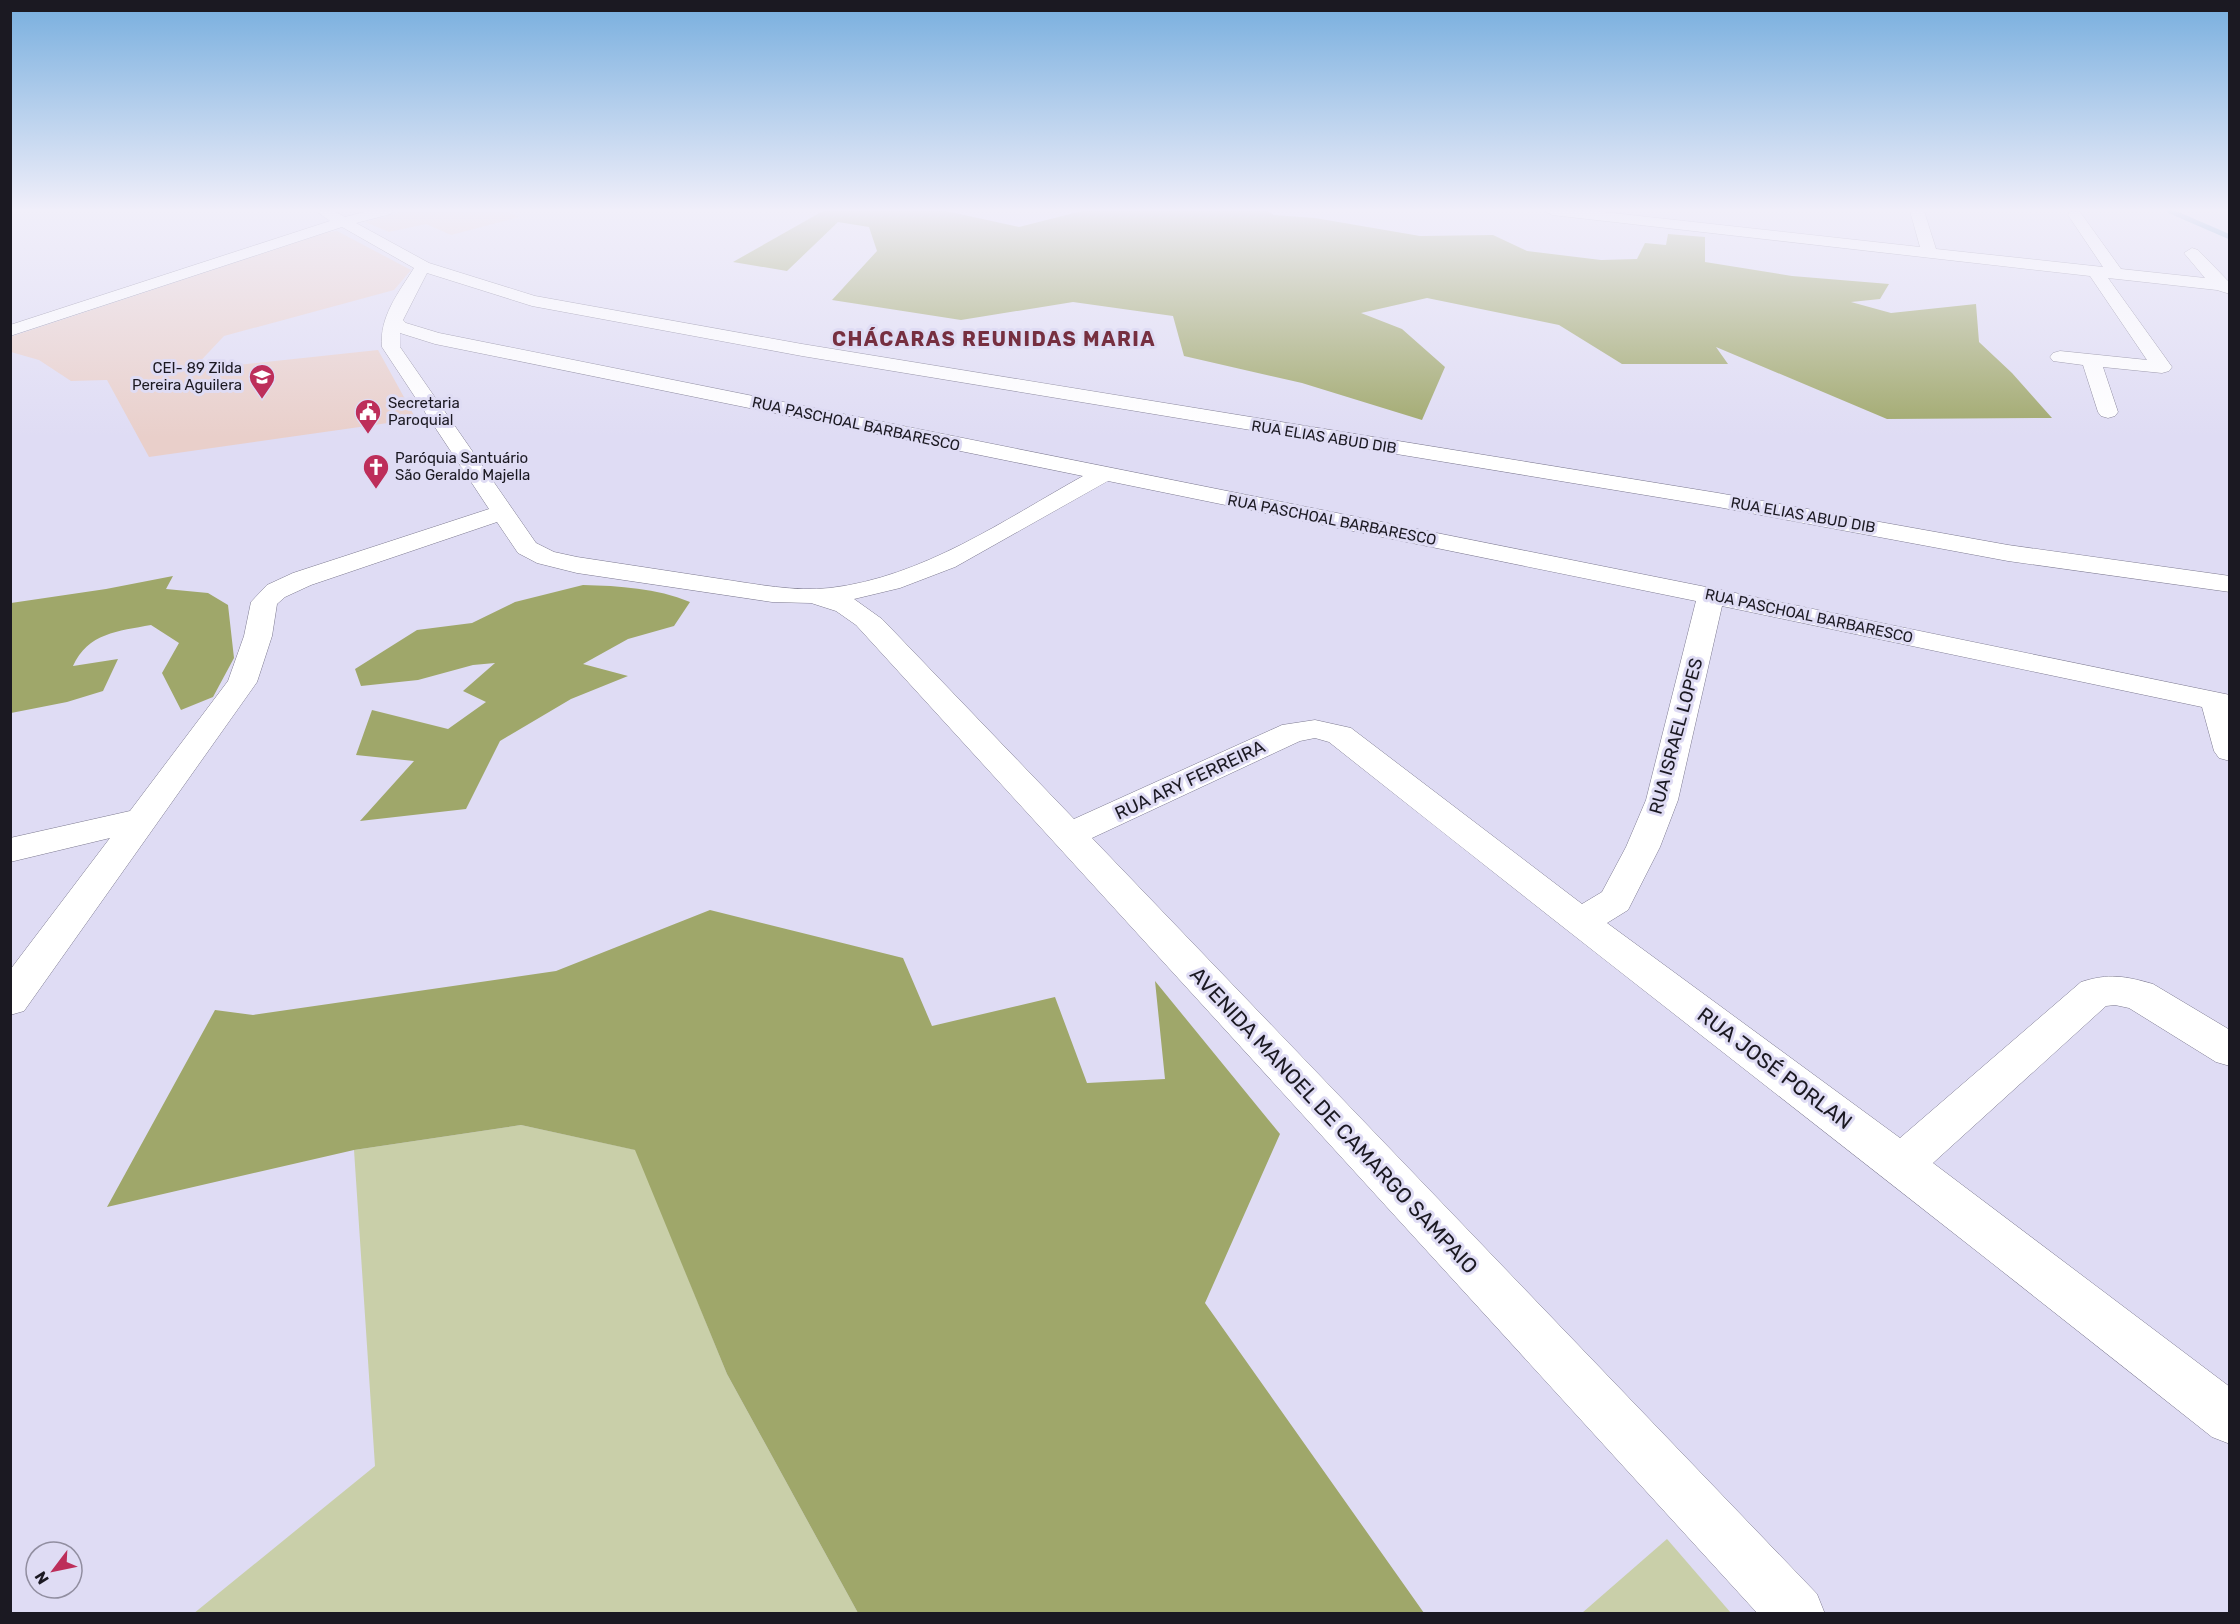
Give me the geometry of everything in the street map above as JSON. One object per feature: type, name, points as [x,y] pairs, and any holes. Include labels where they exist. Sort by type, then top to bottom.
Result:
[{"type":"street","points":[[10,331],[145,287]]},
{"type":"street","points":[[391,347],[389,336],[393,320],[411,287]]},
{"type":"street","name":"RUA ELIAS ABUD DIB","points":[[488,287],[532,301],[802,350],[1718,500],[2008,553],[2229,584]]},
{"type":"street","points":[[2060,357],[2162,367],[2106,287]]},
{"type":"street","name":"RUA PASCHOAL BARBARESCO","points":[[393,320],[400,327],[435,338],[1711,596],[2222,703]]},
{"type":"street","name":"RUA PASCHOAL BARBARESCO","points":[[391,347],[411,341],[435,338]]},
{"type":"street","name":"AVENIDA MANOEL DE CAMARGO SAMPAIO","points":[[391,347],[501,513],[527,548],[546,558],[577,565],[761,593],[863,602],[1067,836],[1797,1614]]},
{"type":"street","points":[[2091,361],[2108,412]]},
{"type":"street","points":[[863,602],[921,572],[946,562],[1103,474]]},
{"type":"street","points":[[10,1000],[242,681],[258,636],[264,602],[276,591],[302,579],[501,513]]},
{"type":"street","name":"RUA ISRAEL LOPES","points":[[1580,922],[1615,901],[1643,847],[1662,800],[1711,596]]},
{"type":"street","name":"AVENIDA MANOEL DE CAMARGO SAMPAIO","points":[[813,597],[846,604],[863,602]]},
{"type":"street","points":[[2222,703],[2229,751]]},
{"type":"street","name":"RUA JOSÉ PORLAN","points":[[1315,729],[1340,735],[1580,922],[1902,1164],[2229,1419]]},
{"type":"street","name":"RUA ARY FERREIRA","points":[[1067,836],[1293,732],[1315,729]]},
{"type":"street","points":[[10,850],[140,820]]},
{"type":"street","points":[[1902,1164],[2095,993],[2115,990],[2139,995],[2229,1050]]},
{"type":"shaded area","points":[[162,287],[397,287],[394,290],[224,336],[192,370],[378,350],[416,419],[149,457],[107,380],[71,381],[39,360],[11,352],[10,337]]},
{"type":"green space","points":[[844,287],[1887,287],[1880,299],[1851,302],[1891,313],[1976,304],[1979,342],[2012,373],[2052,418],[1887,419],[1716,347],[1728,364],[1622,364],[1559,325],[1427,298],[1361,313],[1402,329],[1445,367],[1422,420],[1302,383],[1184,356],[1173,316],[1073,302],[961,320],[832,300]]},
{"type":"green space","points":[[173,576],[166,589],[208,593],[228,605],[234,658],[213,697],[181,710],[162,673],[179,643],[151,625],[105,635],[79,655],[73,666],[118,659],[103,691],[67,702],[11,713],[11,603],[106,589]]},
{"type":"green space","points":[[583,585],[651,591],[690,602],[674,626],[628,639],[583,664],[628,676],[571,699],[500,741],[466,809],[360,821],[414,761],[356,755],[372,710],[448,729],[486,702],[463,691],[495,663],[473,665],[418,680],[361,686],[355,669],[417,630],[472,623],[515,602]]},
{"type":"green space","points":[[710,910],[903,958],[932,1026],[1055,997],[1087,1083],[1165,1079],[1155,981],[1280,1134],[1205,1303],[1424,1613],[858,1613],[727,1374],[635,1150],[521,1125],[354,1150],[107,1207],[215,1010],[253,1015],[556,971]]},
{"type":"green space","points":[[521,1125],[636,1150],[727,1374],[858,1613],[193,1614],[375,1466],[354,1150]]},
{"type":"green space","points":[[1667,1539],[1731,1613],[1582,1613]]},
{"type":"place","name":"CEI- 89 Zilda Pereira Aguilera","points":[[262,400]]},
{"type":"place","name":"Secretaria Paroquial","points":[[368,435]]},
{"type":"place","name":"Paróquia Santuário São Geraldo Majella","points":[[376,490]]},
{"type":"district","name":"CHÁCARAS REUNIDAS MARIA","points":[[994,339]]}]
